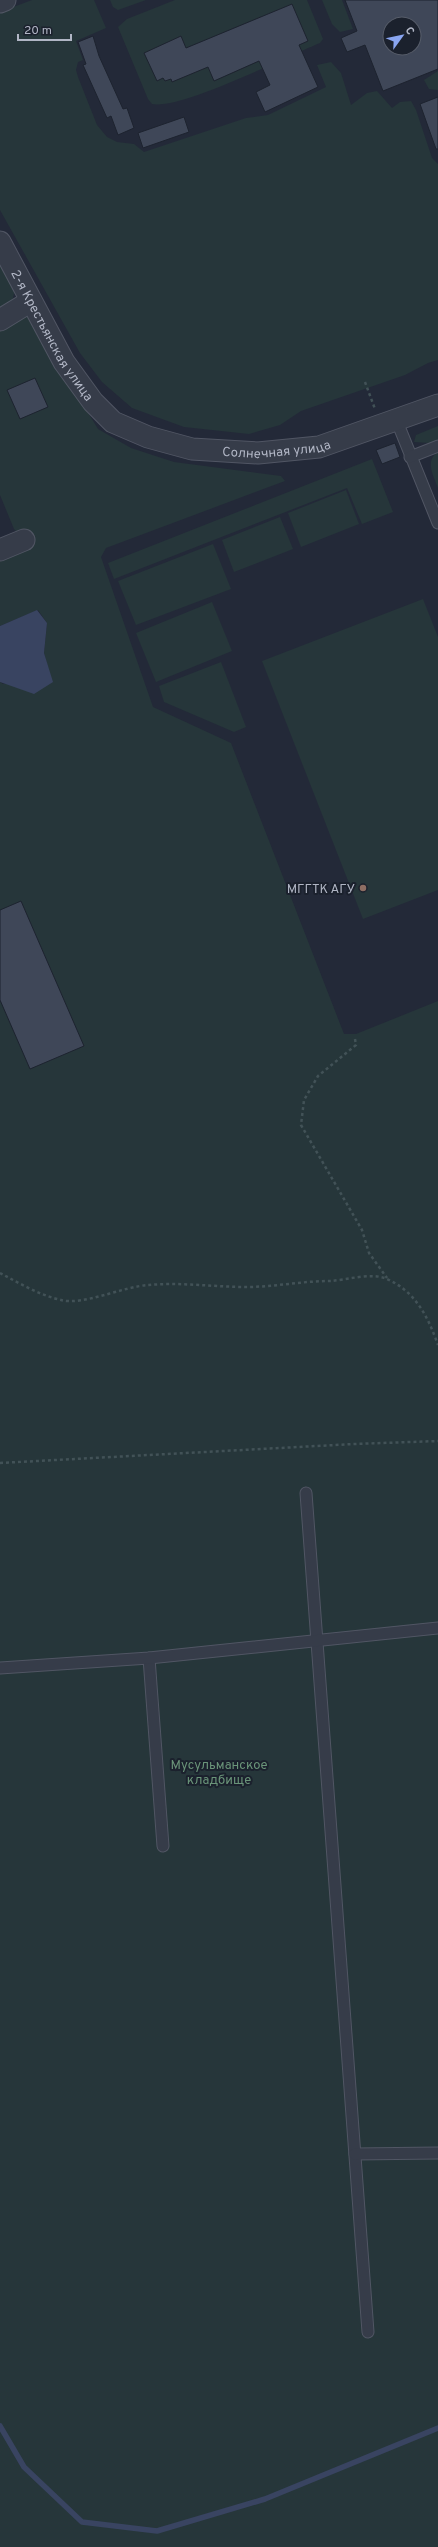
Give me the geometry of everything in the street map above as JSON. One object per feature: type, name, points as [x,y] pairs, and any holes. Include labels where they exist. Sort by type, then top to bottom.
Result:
[{"type":"street","points":[[0,2],[5,0]]},
{"type":"street","name":"2-я Крестьянская улица","points":[[0,242],[64,362],[93,402],[113,422]]},
{"type":"street","points":[[0,320],[31,301]]},
{"type":"street","name":"Солнечная улица","points":[[113,422],[148,437],[192,449],[258,452],[319,447],[438,405]]},
{"type":"street","points":[[0,550],[24,540]]},
{"type":"lane","points":[[396,419],[410,457],[438,523]]},
{"type":"lane","points":[[410,457],[438,446]]},
{"type":"lane","points":[[306,1493],[368,2332]]},
{"type":"lane","points":[[0,1668],[149,1658],[438,1628]]},
{"type":"lane","points":[[149,1658],[163,1846]]},
{"type":"lane","points":[[355,2154],[438,2153]]},
{"type":"path","points":[[365,382],[376,411]]},
{"type":"path","points":[[355,1040],[356,1045],[339,1061],[318,1076],[304,1100],[301,1125],[362,1230],[369,1252],[387,1279]]},
{"type":"path","points":[[0,1273],[15,1282],[62,1301],[97,1297],[124,1288],[148,1284],[248,1287],[311,1281],[348,1280],[375,1275],[387,1279],[416,1298],[431,1324],[438,1345]]},
{"type":"path","points":[[0,1462],[354,1444],[438,1442]]},
{"type":"green space","points":[[32,0],[94,0],[106,28],[76,41],[83,60],[78,62],[76,70],[78,77],[97,125],[107,137],[117,142],[134,144],[144,152],[246,118],[268,115],[326,87],[317,65],[331,62],[341,73],[351,105],[367,93],[377,91],[392,108],[400,102],[411,101],[416,110],[432,158],[438,164],[438,360],[428,363],[405,375],[301,411],[280,425],[249,434],[184,427],[132,408],[102,382],[80,353],[0,210],[0,12]]},
{"type":"green space","points":[[110,0],[146,0],[118,10],[113,7]]},
{"type":"green space","points":[[175,0],[307,0],[323,39],[320,43],[209,91],[166,104],[152,104],[148,99],[118,27],[127,19]]},
{"type":"green space","points":[[322,0],[342,0],[353,29],[340,32],[332,24]]},
{"type":"green space","points":[[438,71],[438,90],[429,89],[424,80]]},
{"type":"green space","points":[[0,261],[15,288],[12,303],[0,313]]},
{"type":"green space","name":"Мусульманское кладбище","points":[[30,311],[51,352],[98,429],[131,448],[174,462],[281,476],[285,481],[106,548],[101,557],[153,707],[231,743],[344,1034],[356,1034],[438,1001],[438,2547],[0,2547],[0,682],[3,684],[52,682],[44,653],[47,623],[38,610],[0,626],[0,550],[24,540],[14,529],[0,495],[0,327]]},
{"type":"green space","points":[[438,426],[438,440],[430,443],[414,442],[416,435]]},
{"type":"green space","points":[[438,452],[438,488],[431,469],[431,464],[434,456]]},
{"type":"green space","points":[[372,459],[393,512],[362,524],[347,488],[114,579],[108,563]]},
{"type":"green space","points":[[346,490],[359,524],[301,547],[288,513]]},
{"type":"green space","points":[[280,517],[293,549],[234,572],[222,540]]},
{"type":"green space","points":[[213,544],[231,589],[136,625],[118,581]]},
{"type":"green space","points":[[423,599],[438,637],[438,890],[363,919],[262,661]]},
{"type":"green space","points":[[212,602],[232,651],[156,682],[136,633]]},
{"type":"green space","points":[[221,662],[246,727],[234,732],[164,702],[159,686]]},
{"type":"water","points":[[37,610],[47,623],[44,653],[53,682],[34,694],[0,682],[0,626]]},
{"type":"building","points":[[345,0],[438,0],[438,69],[383,91],[365,45],[347,52],[341,38],[357,31]]},
{"type":"building","points":[[292,4],[308,41],[299,45],[318,87],[265,112],[256,92],[270,85],[259,61],[214,81],[208,67],[172,82],[171,79],[165,81],[163,78],[157,81],[144,53],[181,36],[186,48]]},
{"type":"building","points":[[93,36],[99,56],[123,109],[127,108],[134,128],[118,135],[111,116],[107,118],[83,65],[86,64],[78,42]]},
{"type":"building","points":[[438,97],[438,149],[436,149],[420,104]]},
{"type":"building","points":[[184,117],[189,132],[143,148],[138,133]]},
{"type":"building","points":[[35,378],[48,407],[20,419],[7,390]]},
{"type":"building","points":[[395,443],[400,457],[382,464],[376,450]]},
{"type":"building","points":[[21,901],[84,1046],[30,1069],[0,1000],[0,910]]},
{"type":"waterway","points":[[0,2426],[24,2467],[82,2522],[157,2531],[265,2499],[438,2428]]},
{"type":"place","name":"МГГТК АГУ","points":[[363,888]]}]
